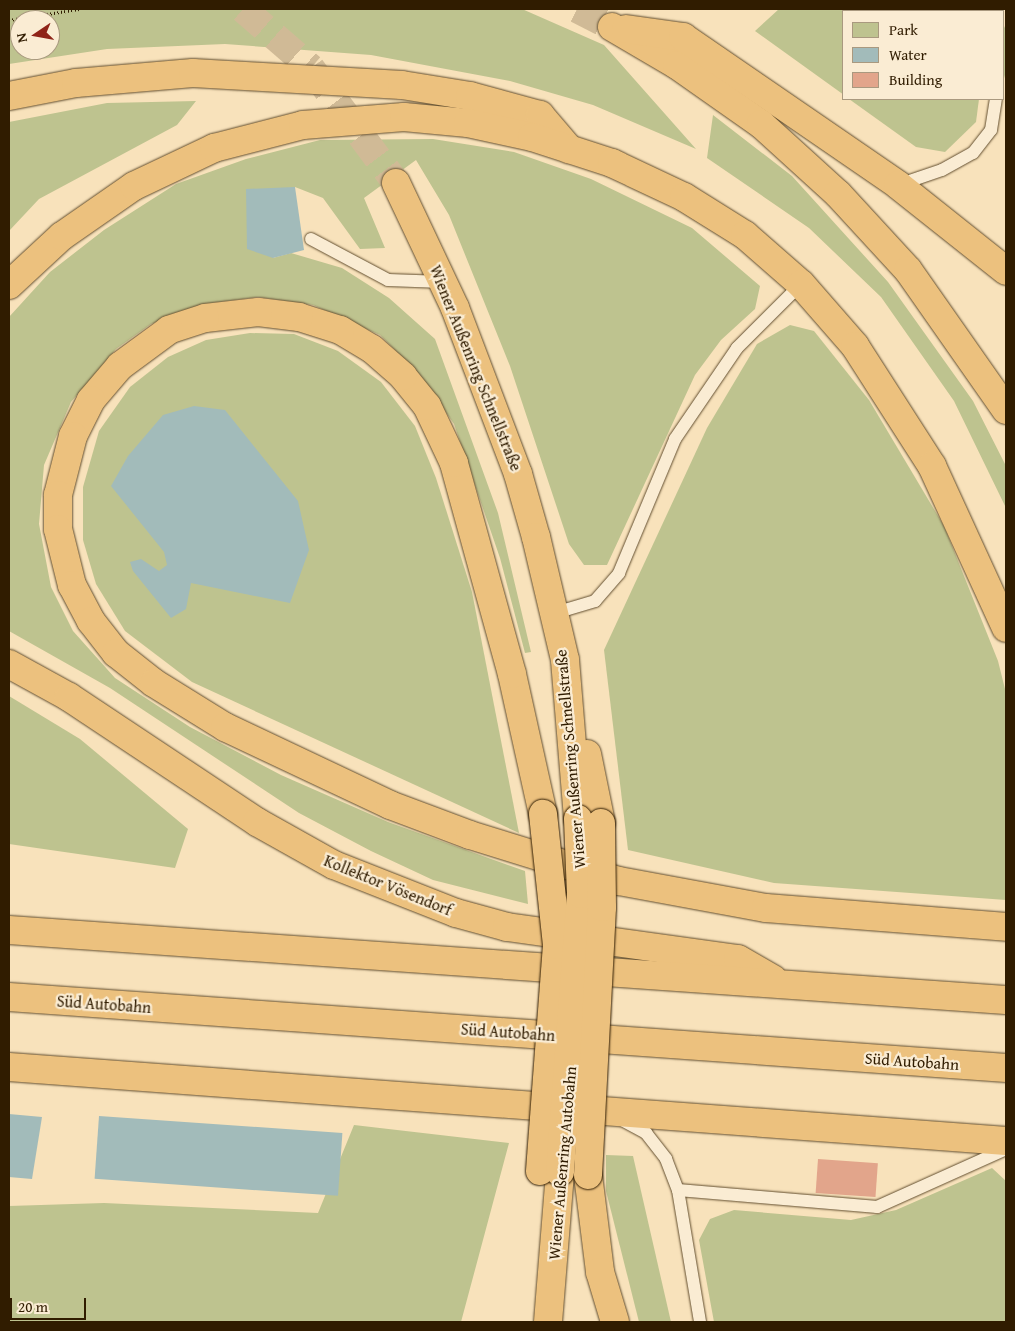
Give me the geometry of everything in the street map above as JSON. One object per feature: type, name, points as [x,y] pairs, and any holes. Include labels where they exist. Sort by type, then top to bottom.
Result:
[{"type":"highway","points":[[1006,271],[898,185],[683,37],[612,27],[677,64],[761,124],[838,194],[908,270],[1006,410]]},
{"type":"highway","points":[[9,96],[76,83],[193,73],[402,85],[470,96],[540,115],[569,149]]},
{"type":"highway","points":[[9,286],[94,211],[134,186],[214,148],[258,135],[352,119],[404,117],[468,123],[569,149],[612,163],[684,197],[745,235],[800,284],[855,346],[896,405],[970,542],[1006,628]]},
{"type":"highway","name":"Wiener Außenring Schnellstraße","points":[[396,183],[444,282],[518,474],[555,614],[565,660],[589,821],[581,894],[575,1005]]},
{"type":"highway","points":[[550,1172],[557,946],[543,814],[510,665],[454,463],[427,406],[403,376],[372,349],[340,330],[299,317],[258,312],[205,318],[169,330],[120,366],[91,400],[72,436],[58,495],[58,529],[72,585],[91,621],[116,653],[154,684],[225,727],[390,805],[470,835],[619,881],[766,908],[1006,927]]},
{"type":"highway","name":"Kollektor Vösendorf","points":[[9,664],[69,697],[257,822],[343,869],[456,913],[560,938],[738,959],[781,984]]},
{"type":"highway","points":[[589,821],[601,936],[588,1175],[600,1272],[615,1322]]},
{"type":"highway","points":[[9,930],[1006,1000]]},
{"type":"highway","name":"Süd Autobahn","points":[[9,997],[1006,1068]]},
{"type":"highway","name":"Wiener Außenring Autobahn","points":[[548,1322],[553,1259],[550,1172],[575,1005]]},
{"type":"highway","points":[[9,1067],[1006,1140]]},
{"type":"lane","points":[[898,185],[942,170],[973,153],[991,130],[996,100]]},
{"type":"lane","points":[[311,239],[388,280],[444,282]]},
{"type":"lane","points":[[555,614],[595,601],[619,573],[675,439],[737,348],[800,284]]},
{"type":"lane","points":[[599,1109],[646,1133],[666,1159],[678,1190],[700,1322]]},
{"type":"lane","points":[[678,1190],[877,1207],[1006,1149]]},
{"type":"path","points":[[9,20],[79,9]]},
{"type":"green space","points":[[9,9],[522,9],[604,45],[696,149],[593,105],[510,81],[371,55],[225,44],[107,49],[60,56],[60,10],[10,10],[10,60],[35,60],[9,64]]},
{"type":"green space","points":[[779,9],[942,10],[842,10],[842,94],[755,31]]},
{"type":"green space","points":[[1005,28],[1006,30],[1006,82],[1005,78]]},
{"type":"green space","points":[[850,100],[979,100],[976,122],[945,152],[916,147]]},
{"type":"green space","points":[[196,101],[177,125],[39,199],[9,231],[9,122],[107,103]]},
{"type":"green space","points":[[713,115],[792,176],[888,282],[973,401],[1006,466],[1006,508],[954,401],[881,297],[809,228],[707,158]]},
{"type":"green space","points":[[433,139],[514,152],[591,179],[692,228],[760,286],[755,309],[721,340],[695,375],[607,565],[584,565],[569,544],[510,366],[449,215],[416,160],[364,198],[385,248],[360,249],[323,198],[295,187],[273,258],[291,253],[342,268],[389,298],[435,339],[498,513],[531,652],[525,653],[500,558],[454,424],[420,375],[380,335],[313,305],[258,297],[204,304],[151,324],[116,349],[71,402],[44,465],[39,524],[51,587],[73,631],[115,678],[190,727],[281,775],[388,822],[525,871],[528,904],[433,880],[371,851],[299,813],[110,688],[9,631],[9,317],[50,272],[104,230],[176,184],[246,159],[320,140]]},
{"type":"green space","points":[[790,325],[814,331],[869,400],[944,526],[998,661],[1006,693],[1006,900],[774,883],[628,850],[604,650],[707,428],[757,344]]},
{"type":"green space","points":[[250,333],[294,334],[338,351],[381,382],[415,426],[436,478],[472,592],[519,833],[192,682],[125,631],[96,584],[83,540],[83,487],[99,431],[130,387],[168,357],[206,340]]},
{"type":"green space","points":[[9,696],[80,739],[188,829],[175,868],[9,844]]},
{"type":"green space","points":[[354,1125],[509,1143],[461,1322],[9,1322],[9,1206],[104,1203],[318,1213]]},
{"type":"green space","points":[[606,1155],[633,1156],[671,1322],[639,1322],[606,1191]]},
{"type":"green space","points":[[992,1168],[1006,1181],[1005,1322],[714,1322],[699,1240],[710,1219],[734,1210],[851,1220],[896,1210]]},
{"type":"water","points":[[295,187],[304,250],[273,258],[247,249],[246,189]]},
{"type":"water","points":[[194,406],[225,410],[298,501],[309,550],[290,603],[191,583],[186,609],[171,618],[133,571],[130,562],[141,559],[159,571],[167,565],[164,552],[111,486],[128,456],[163,415]]},
{"type":"water","points":[[9,1114],[42,1117],[32,1179],[9,1177]]},
{"type":"water","points":[[99,1116],[342,1133],[338,1196],[95,1179]]},
{"type":"building","points":[[818,1159],[878,1163],[875,1197],[816,1193]]},
{"type":"tunnel","points":[[243,9],[311,68],[396,183]]},
{"type":"tunnel","points":[[577,9],[612,27]]}]
